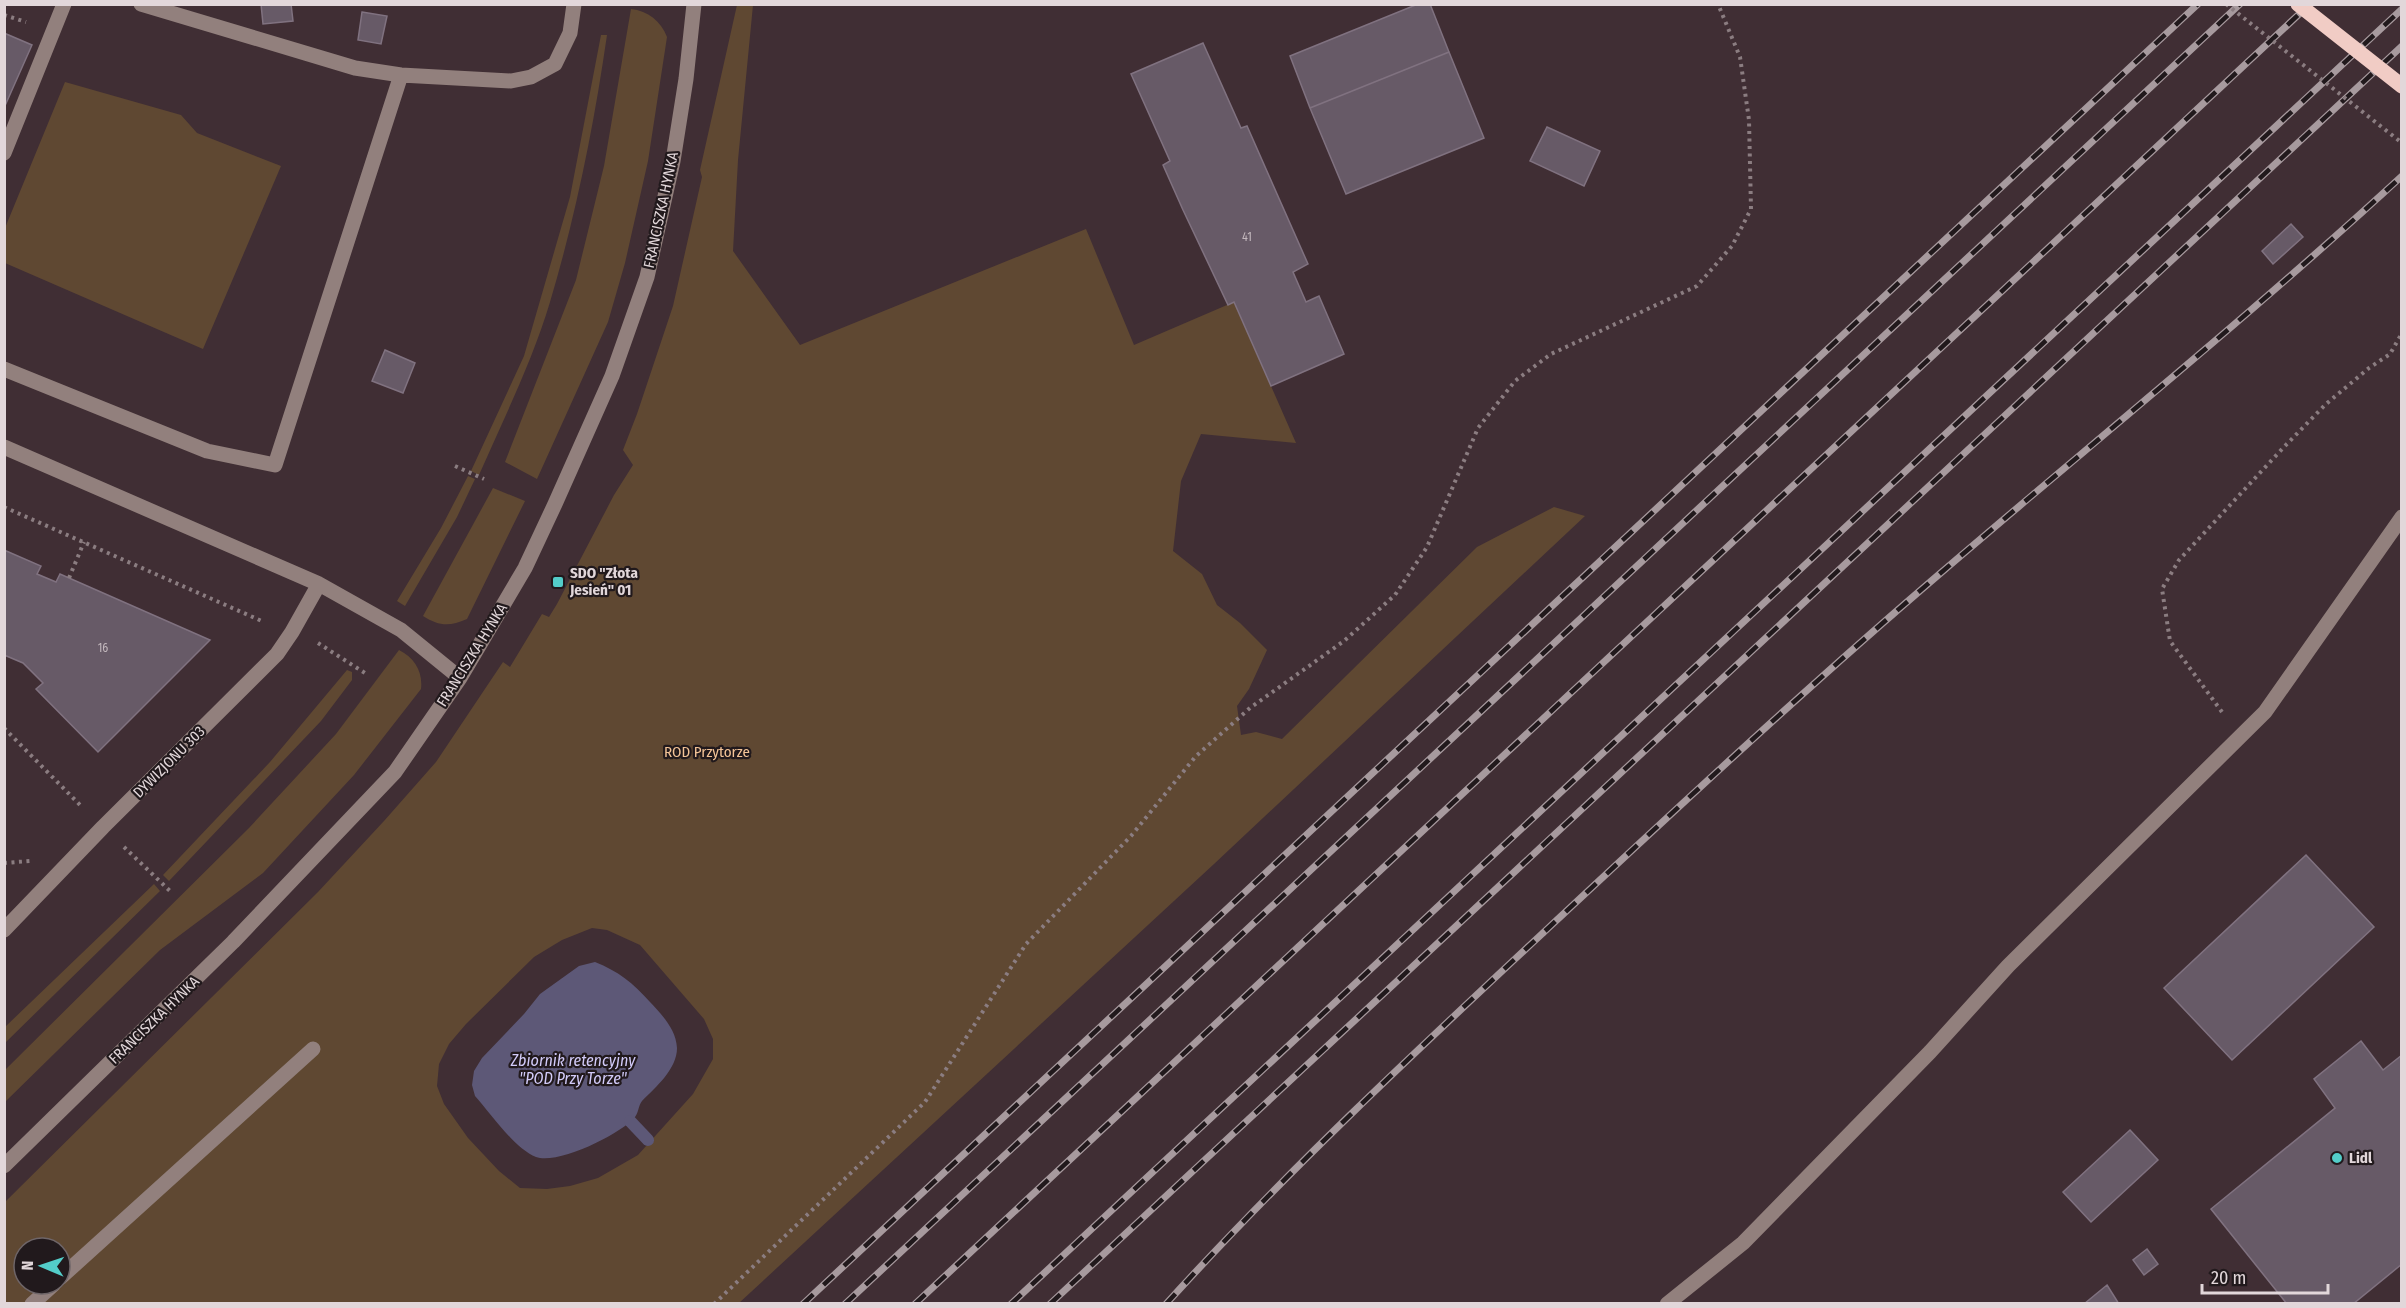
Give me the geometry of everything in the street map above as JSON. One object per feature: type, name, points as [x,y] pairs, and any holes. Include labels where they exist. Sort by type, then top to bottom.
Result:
[{"type":"main road","points":[[2298,4],[2402,86]]},
{"type":"street","points":[[4,153],[64,4]]},
{"type":"street","points":[[141,4],[355,68],[401,75],[511,81],[531,77],[555,64],[570,33],[574,4]]},
{"type":"street","name":"FRANCISZKA HYNKA","points":[[4,1166],[233,942],[395,772],[460,678],[525,568],[555,504],[612,376],[647,277],[673,162],[686,79],[694,4]]},
{"type":"street","points":[[4,369],[207,451],[274,465],[401,75]]},
{"type":"street","points":[[4,447],[319,584],[401,630],[460,678]]},
{"type":"street","points":[[1667,1304],[1743,1243],[1930,1052],[2008,966],[2265,712],[2402,517]]},
{"type":"street","name":"DYWIZJONU 303","points":[[4,930],[103,827],[277,654],[319,584]]},
{"type":"street","points":[[72,1267],[313,1049]]},
{"type":"path","points":[[714,1304],[925,1102],[1026,944],[1131,836],[1196,756],[1250,708],[1344,641],[1395,595],[1427,547],[1478,428],[1515,381],[1551,354],[1697,286],[1732,246],[1751,208],[1749,120],[1740,57],[1718,4]]},
{"type":"path","points":[[2226,4],[2402,143]]},
{"type":"path","points":[[2240,736],[2170,641],[2162,589],[2179,560],[2283,448],[2326,404],[2390,354],[2402,333]]},
{"type":"path","points":[[455,466],[484,479]]},
{"type":"path","points":[[4,507],[268,624]]},
{"type":"path","points":[[69,578],[84,542]]},
{"type":"path","points":[[310,637],[368,675]]},
{"type":"path","points":[[4,728],[103,827]]},
{"type":"path","points":[[142,864],[170,891]]},
{"type":"green space","name":"ROD Przytorze","points":[[737,5],[753,5],[738,160],[733,251],[800,345],[1086,229],[1134,345],[1234,302],[1296,443],[1201,434],[1181,481],[1173,551],[1202,574],[1217,605],[1240,623],[1267,650],[1249,689],[1237,706],[1241,735],[1256,732],[1282,739],[1477,547],[1554,507],[1585,516],[1214,864],[739,1303],[5,1304],[5,1202],[318,892],[436,762],[503,662],[510,667],[542,614],[549,617],[614,495],[633,465],[623,450],[673,306],[702,177],[700,170]],"holes":[[[592,928],[607,930],[640,945],[704,1019],[713,1039],[713,1059],[693,1094],[638,1155],[598,1178],[570,1186],[547,1189],[520,1188],[499,1171],[468,1138],[444,1104],[437,1086],[439,1064],[449,1044],[466,1024],[534,957],[562,940]]]},
{"type":"green space","points":[[631,9],[653,18],[667,37],[648,161],[625,263],[608,322],[537,479],[505,462],[576,280],[604,166]]},
{"type":"green space","points":[[601,35],[607,35],[596,102],[576,203],[550,302],[517,390],[479,475],[471,471],[524,356],[570,197]]},
{"type":"green space","points":[[65,82],[181,115],[197,133],[281,166],[203,349],[5,263],[5,228]]},
{"type":"green space","points":[[468,476],[475,479],[457,517],[405,606],[397,601],[441,528]]},
{"type":"green space","points":[[493,488],[525,501],[467,619],[449,624],[434,622],[423,616]]},
{"type":"green space","points":[[399,650],[417,666],[421,677],[421,689],[354,775],[263,873],[160,950],[5,1102],[5,1070],[249,828],[336,734]]},
{"type":"green space","points":[[347,670],[352,672],[352,680],[321,721],[169,881],[163,875],[270,762]]},
{"type":"green space","points":[[154,884],[160,891],[5,1043],[5,1027]]},
{"type":"water","name":"Zbiornik retencyjny \"POD Przy Torze\"","points":[[595,962],[625,978],[668,1023],[676,1041],[674,1063],[659,1084],[642,1101],[636,1115],[617,1132],[559,1157],[536,1157],[512,1139],[475,1096],[472,1085],[474,1071],[482,1058],[540,994],[579,966]]},
{"type":"building","points":[[261,4],[291,4],[293,21],[263,24]]},
{"type":"building","points":[[1418,4],[1430,4],[1449,52],[1310,108],[1290,56]]},
{"type":"building","points":[[362,12],[387,16],[381,44],[358,40]]},
{"type":"building","points":[[4,33],[32,45],[4,108]]},
{"type":"building","points":[[1203,43],[1241,128],[1247,126],[1308,264],[1293,272],[1306,302],[1319,296],[1344,354],[1271,386],[1234,302],[1228,305],[1183,210],[1163,165],[1170,161],[1131,74]]},
{"type":"building","points":[[1449,52],[1484,138],[1346,194],[1310,108]]},
{"type":"building","points":[[1547,127],[1600,151],[1584,186],[1530,161]]},
{"type":"building","points":[[2291,224],[2303,237],[2273,264],[2262,251]]},
{"type":"building","points":[[385,350],[415,363],[403,393],[372,381]]},
{"type":"building","points":[[4,550],[41,566],[37,574],[56,582],[60,574],[210,640],[98,752],[36,689],[43,683],[23,663],[4,655]]},
{"type":"building","points":[[2306,855],[2374,927],[2232,1060],[2164,988]]},
{"type":"building","name":"Lidl","points":[[2361,1041],[2383,1070],[2402,1055],[2402,1264],[2353,1304],[2287,1304],[2211,1209],[2335,1108],[2314,1079]]},
{"type":"building","points":[[2130,1130],[2158,1160],[2091,1222],[2063,1192]]},
{"type":"building","points":[[2147,1249],[2158,1264],[2144,1275],[2133,1260]]},
{"type":"building","points":[[2107,1285],[2119,1304],[2084,1304]]},
{"type":"waterway","points":[[630,1121],[648,1140]]},
{"type":"railway","points":[[803,1304],[2198,4]]},
{"type":"railway","points":[[845,1304],[2240,4]]},
{"type":"railway","points":[[915,1304],[2310,4]]},
{"type":"railway","points":[[1011,1304],[2402,9]]},
{"type":"railway","points":[[1050,1304],[2402,46]]},
{"type":"railway","points":[[1166,1304],[1211,1255],[1351,1114],[1495,977],[1741,750],[1892,615],[2232,327],[2402,176]]},
{"type":"place","name":"SDO \"Złota Jesień\" 01","points":[[558,582]]},
{"type":"place","name":"Lidl","points":[[2337,1158]]}]
